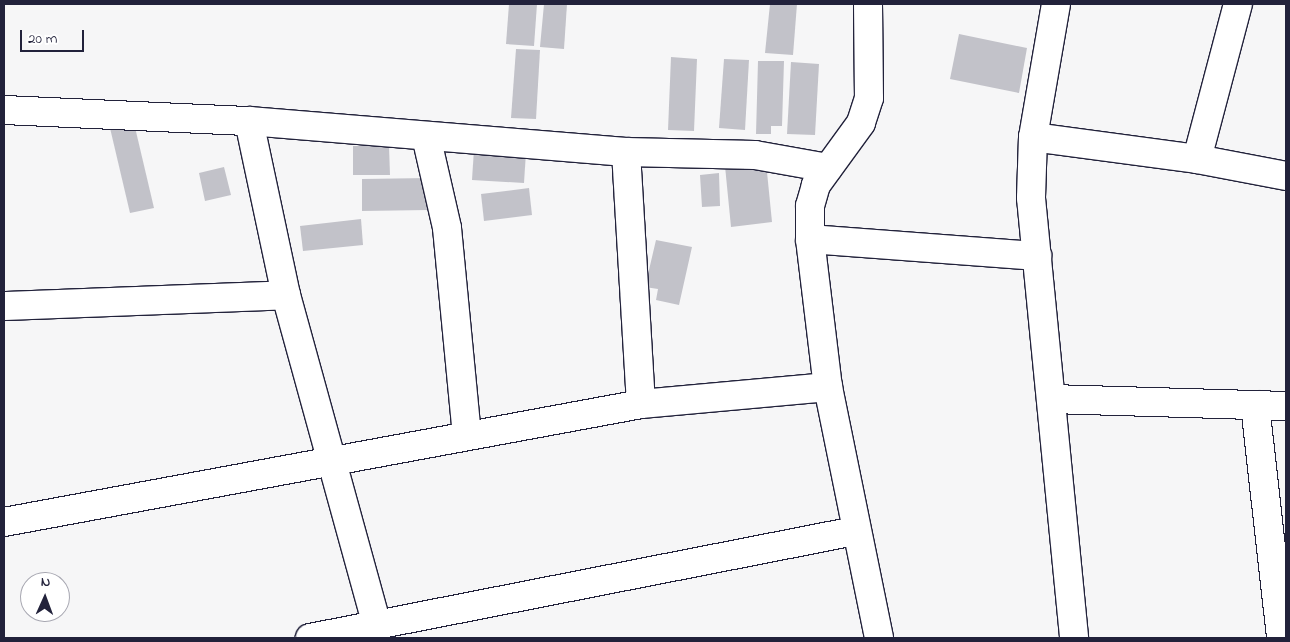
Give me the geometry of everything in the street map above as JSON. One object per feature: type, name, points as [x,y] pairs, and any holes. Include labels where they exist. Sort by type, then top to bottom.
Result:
[{"type":"street","points":[[868,4],[869,98],[860,123],[816,185],[810,206],[810,239],[828,387],[855,531],[879,638]]},
{"type":"street","points":[[1056,4],[1033,137],[1032,198],[1074,638]]},
{"type":"street","points":[[1197,159],[1238,4]]},
{"type":"street","points":[[4,110],[249,121],[626,152],[755,156],[828,168]]},
{"type":"street","points":[[249,121],[286,295],[377,626]]},
{"type":"street","points":[[426,136],[447,228],[468,434]]},
{"type":"street","points":[[1033,137],[1197,159],[1286,176]]},
{"type":"street","points":[[626,152],[641,404]]},
{"type":"street","points":[[810,239],[1037,256]]},
{"type":"street","points":[[4,306],[286,295]]},
{"type":"street","points":[[4,522],[332,463],[468,434],[641,404],[828,387]]},
{"type":"street","points":[[1051,399],[1286,406]]},
{"type":"street","points":[[1255,405],[1281,638]]},
{"type":"street","points":[[310,638],[341,635],[377,626],[855,531]]},
{"type":"building","points":[[509,4],[537,4],[534,46],[506,44]]},
{"type":"building","points":[[544,4],[567,4],[564,49],[540,47]]},
{"type":"building","points":[[770,4],[797,4],[793,55],[765,53]]},
{"type":"building","points":[[959,34],[1027,48],[1019,93],[950,79]]},
{"type":"building","points":[[516,49],[540,50],[536,119],[511,118]]},
{"type":"building","points":[[671,57],[697,59],[694,131],[668,130]]},
{"type":"building","points":[[724,59],[749,60],[745,130],[719,128]]},
{"type":"building","points":[[758,61],[784,61],[782,126],[771,126],[771,134],[756,134]]},
{"type":"building","points":[[791,62],[819,64],[815,135],[787,134]]},
{"type":"building","points":[[134,123],[154,208],[130,213],[110,128]]},
{"type":"building","points":[[353,146],[389,146],[390,175],[353,175]]},
{"type":"building","points":[[474,149],[526,152],[524,183],[472,180]]},
{"type":"building","points":[[766,162],[772,222],[731,227],[725,166]]},
{"type":"building","points":[[224,167],[231,195],[205,201],[199,173]]},
{"type":"building","points":[[719,173],[720,206],[702,207],[700,175]]},
{"type":"building","points":[[428,178],[428,210],[362,211],[362,179]]},
{"type":"building","points":[[529,188],[532,215],[484,221],[481,194]]},
{"type":"building","points":[[361,219],[363,245],[303,251],[300,226]]},
{"type":"building","points":[[656,240],[692,247],[679,305],[656,300],[658,289],[645,287]]}]
